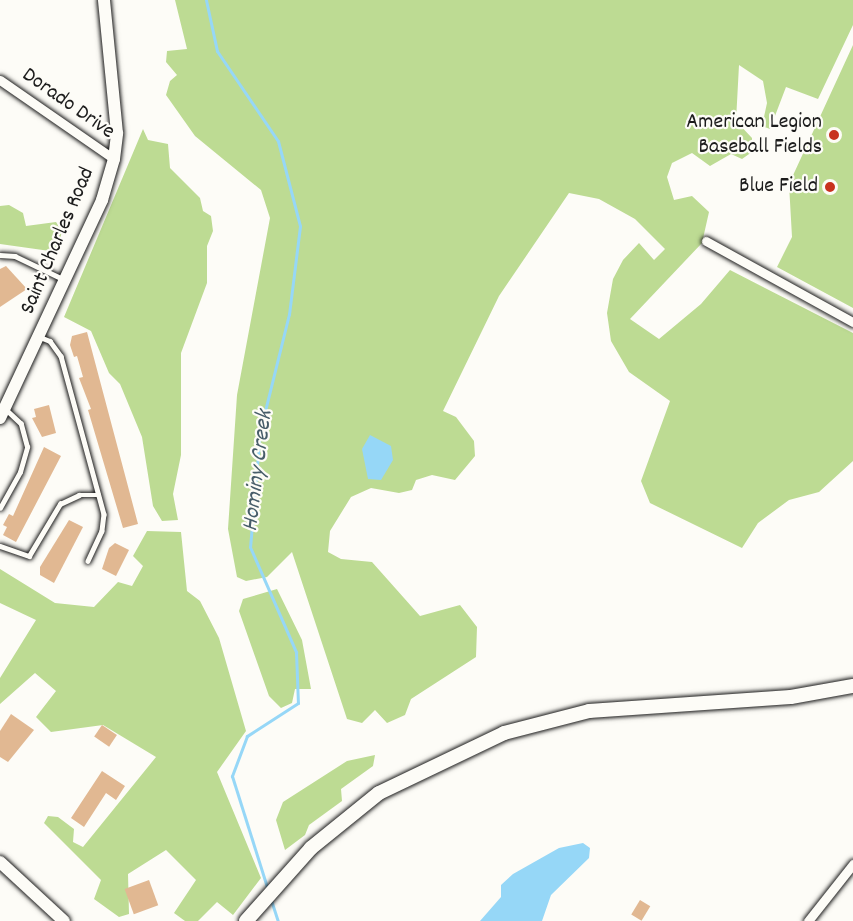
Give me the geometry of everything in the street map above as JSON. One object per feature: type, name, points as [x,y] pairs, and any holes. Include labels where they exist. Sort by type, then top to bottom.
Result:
[{"type":"main road","points":[[246,921],[311,848],[379,793],[504,733],[589,711],[791,697],[853,686]]},
{"type":"street","name":"Saint Charles Road","points":[[2,413],[102,200],[114,159],[117,133],[104,0]]},
{"type":"street","name":"Dorado Drive","points":[[0,80],[114,159]]},
{"type":"street","points":[[706,241],[853,322]]},
{"type":"street","points":[[0,862],[64,921]]},
{"type":"street","points":[[808,921],[853,864]]},
{"type":"lane","points":[[0,255],[15,256],[64,280]]},
{"type":"lane","points":[[39,337],[50,341],[61,356],[99,495],[102,531],[88,561]]},
{"type":"lane","points":[[0,508],[20,472],[27,447],[21,424],[2,413]]},
{"type":"lane","points":[[0,546],[29,556],[60,504],[79,495],[99,495]]},
{"type":"green space","points":[[175,0],[853,0],[853,25],[818,99],[786,87],[770,129],[762,126],[767,103],[763,81],[739,65],[736,121],[752,138],[752,152],[742,159],[731,154],[710,166],[692,153],[672,163],[667,177],[674,200],[692,196],[709,212],[702,243],[630,319],[659,339],[701,304],[730,270],[853,333],[853,461],[819,492],[789,500],[758,523],[742,548],[650,503],[641,481],[670,401],[629,372],[611,341],[607,313],[613,279],[623,260],[639,243],[654,260],[665,249],[635,219],[599,199],[569,193],[499,296],[443,411],[456,417],[474,441],[475,456],[455,480],[432,475],[416,480],[412,490],[399,493],[371,488],[351,497],[330,531],[328,552],[341,559],[372,562],[420,616],[460,605],[477,627],[476,657],[411,699],[405,715],[387,723],[375,710],[362,723],[347,719],[292,552],[267,577],[246,581],[237,577],[228,529],[237,395],[270,218],[261,190],[195,136],[166,95],[170,81],[177,75],[166,62],[167,51],[187,49]]},
{"type":"green space","name":"American Legion Baseball Fields","points":[[853,45],[853,308],[777,267],[792,237],[789,184]]},
{"type":"green space","points":[[143,129],[148,140],[168,144],[170,168],[200,198],[203,211],[211,216],[213,231],[207,246],[207,283],[181,353],[181,455],[173,494],[178,520],[162,521],[153,506],[142,437],[120,384],[109,373],[91,331],[64,317]]},
{"type":"green space","points":[[9,205],[23,213],[26,226],[56,222],[62,231],[57,252],[0,244],[0,206]]},
{"type":"green space","points":[[147,531],[181,532],[187,591],[200,601],[219,638],[246,731],[217,772],[261,878],[233,915],[217,902],[198,921],[185,921],[174,913],[196,880],[166,850],[128,874],[129,914],[119,917],[94,899],[101,880],[44,823],[48,816],[58,817],[74,829],[73,842],[83,847],[156,757],[103,725],[51,732],[36,717],[56,691],[35,673],[0,704],[0,678],[36,620],[0,603],[0,569],[55,603],[94,607],[118,582],[132,586],[143,566],[133,556]]},
{"type":"green space","points":[[277,589],[302,640],[311,689],[295,689],[292,703],[281,708],[269,696],[239,611],[243,599]]},
{"type":"green space","points":[[375,755],[373,766],[341,789],[342,801],[309,825],[305,835],[285,850],[276,820],[283,802],[347,761]]},
{"type":"water","points":[[370,435],[391,446],[393,460],[381,480],[368,479],[362,449]]},
{"type":"water","points":[[583,843],[590,848],[589,858],[551,895],[542,921],[480,921],[501,897],[501,885],[513,874],[559,848]]},
{"type":"building","points":[[6,266],[27,289],[0,307],[0,269]]},
{"type":"building","points":[[87,332],[138,524],[123,528],[88,410],[91,409],[79,378],[83,377],[77,356],[74,357],[70,345],[72,336]]},
{"type":"building","points":[[49,405],[56,433],[42,437],[32,418],[36,417],[34,409]]},
{"type":"building","points":[[44,447],[61,456],[16,542],[3,535],[7,527],[3,525],[9,514],[13,516]]},
{"type":"building","points":[[69,520],[83,527],[54,583],[40,575],[40,567]]},
{"type":"building","points":[[115,543],[129,550],[116,576],[102,569],[109,548]]},
{"type":"building","points":[[11,714],[34,730],[8,762],[0,757],[0,731]]},
{"type":"building","points":[[102,725],[117,735],[109,747],[94,737]]},
{"type":"building","points":[[102,771],[125,786],[116,800],[106,793],[84,827],[71,818]]},
{"type":"building","points":[[149,880],[158,905],[134,914],[125,889]]},
{"type":"building","points":[[640,900],[650,906],[642,921],[631,915]]},
{"type":"waterway","name":"Hominy Creek","points":[[206,0],[217,51],[278,141],[300,226],[289,314],[260,431],[250,547],[296,652],[298,703],[247,736],[232,776],[268,890]]},
{"type":"waterway","name":"Hominy Creek","points":[[271,900],[278,921]]},
{"type":"place","name":"American Legion Baseball Fields","points":[[834,135]]},
{"type":"place","name":"Blue Field","points":[[830,187]]}]
